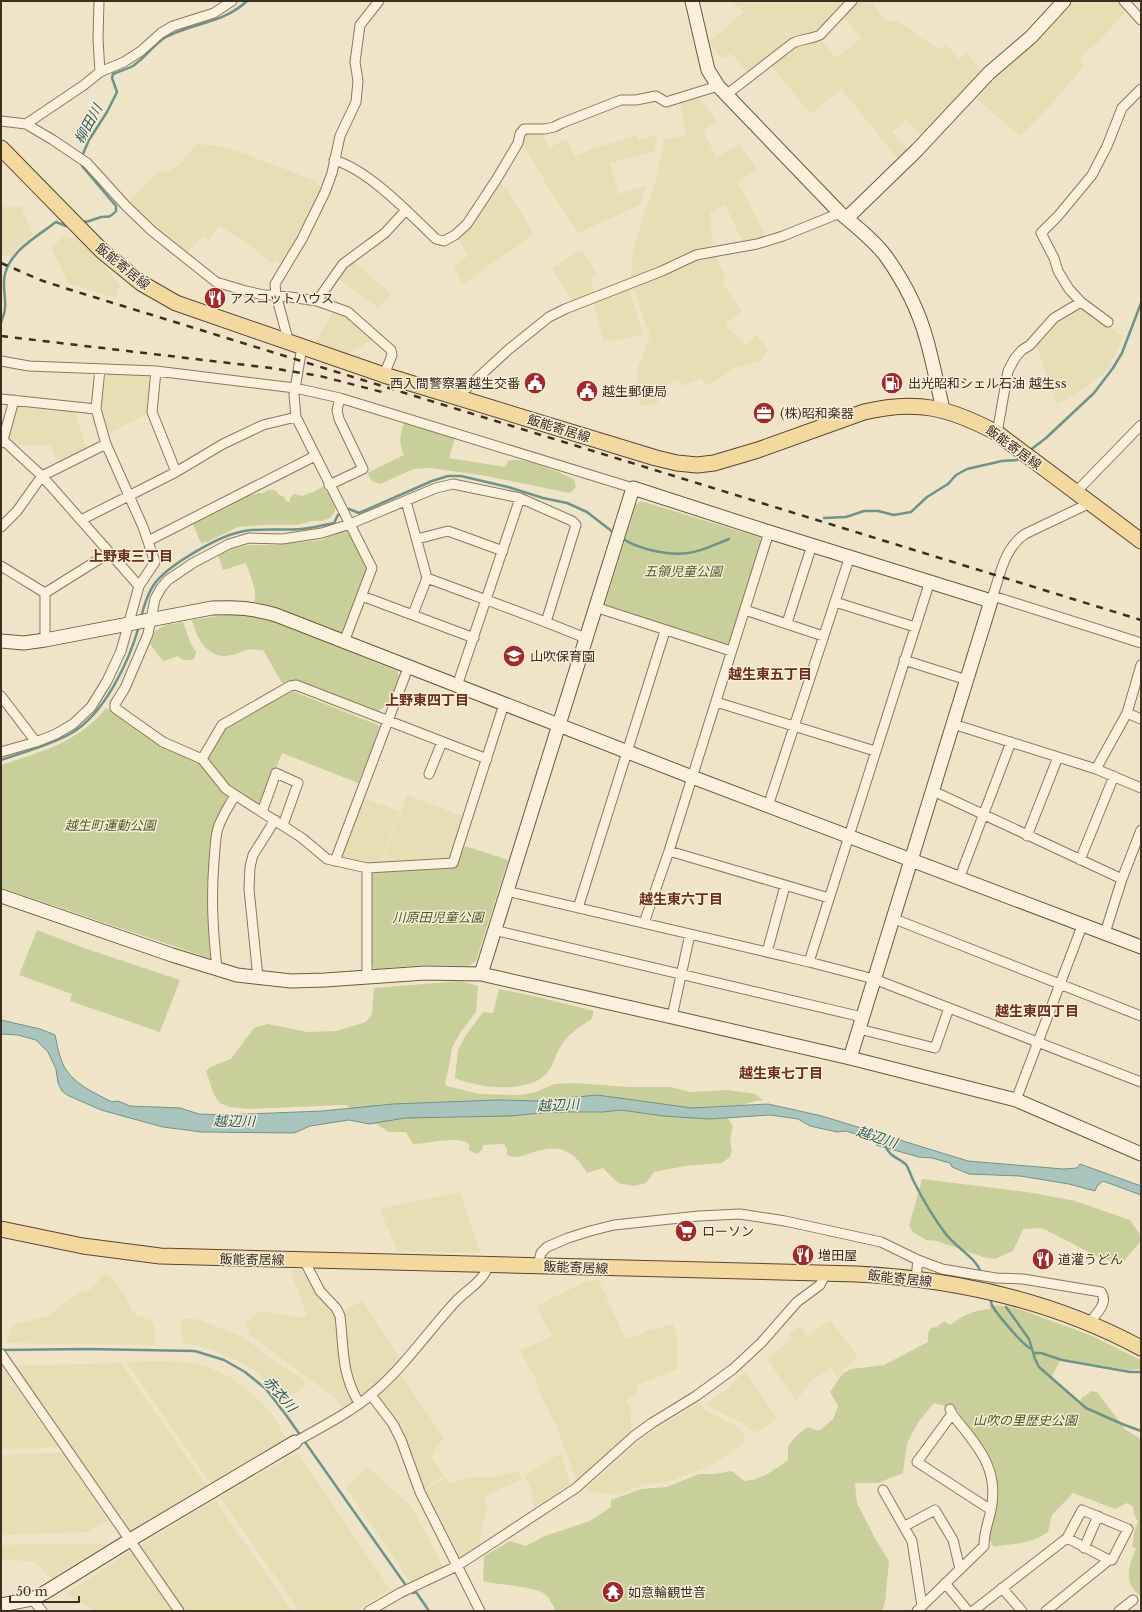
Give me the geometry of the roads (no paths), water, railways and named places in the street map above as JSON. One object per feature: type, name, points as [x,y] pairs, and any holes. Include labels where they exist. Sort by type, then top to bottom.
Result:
[{"type":"main road","name":"飯能寄居線","points":[[1,148],[103,252],[141,283],[176,303],[296,345],[384,375],[656,458],[677,463],[697,465],[714,463],[864,412],[881,408],[922,406],[943,410],[971,419],[997,433],[1141,541]]},
{"type":"main road","name":"飯能寄居線","points":[[1,1229],[60,1243],[141,1254],[181,1257],[826,1273],[916,1278],[957,1285],[1015,1298],[1060,1311],[1090,1322],[1141,1348]]},
{"type":"street","points":[[99,1],[98,39],[100,72]]},
{"type":"street","points":[[26,124],[84,85],[100,72],[124,62],[141,51],[161,33],[173,26],[214,13],[232,1]]},
{"type":"street","points":[[344,642],[372,568],[296,417],[294,395],[296,345],[276,295],[275,284],[302,239],[325,192],[332,173],[340,136],[356,102],[358,90],[355,62],[360,25],[379,1]]},
{"type":"street","points":[[692,1],[708,70],[722,90],[844,216],[863,231],[885,255],[900,279],[916,310],[927,340],[943,410]]},
{"type":"street","points":[[334,160],[348,164],[394,198],[436,239],[444,241],[455,235],[467,224],[498,177],[518,143],[520,134],[524,129],[554,127],[621,100],[636,100],[656,96],[666,102],[722,90],[793,43],[804,38],[813,38],[820,35],[852,1]]},
{"type":"street","points":[[457,397],[508,350],[549,317],[565,309],[662,271],[696,255],[757,244],[844,216],[917,150],[989,73],[1031,37],[1064,1]]},
{"type":"street","points":[[1124,1],[1141,20]]},
{"type":"street","points":[[1108,322],[1081,302],[1069,289],[1058,271],[1054,258],[1041,233],[1058,216],[1092,175],[1107,146],[1122,108],[1141,89]]},
{"type":"street","points":[[1,121],[26,124],[53,140],[86,163],[126,206],[152,231],[216,282],[264,295],[276,295],[317,301],[348,312],[392,350],[392,355],[384,375]]},
{"type":"street","points":[[317,301],[343,264],[385,233],[406,210]]},
{"type":"street","points":[[997,433],[1008,371],[1015,358],[1022,350],[1033,342],[1054,318],[1081,302]]},
{"type":"street","points":[[1,361],[29,366],[156,371],[295,388],[340,398],[633,488],[769,532],[930,581],[1141,642]]},
{"type":"street","points":[[100,369],[96,409],[106,444],[148,541],[155,562],[138,586],[139,623],[148,634],[125,688],[115,704],[115,708],[164,742],[202,760],[226,789],[279,822],[302,838],[327,859],[367,868],[453,863],[504,704]]},
{"type":"street","points":[[156,371],[152,412],[176,472]]},
{"type":"street","points":[[329,485],[363,469],[339,419],[337,410],[340,398]]},
{"type":"street","points":[[1,399],[96,409]]},
{"type":"street","points":[[14,400],[2,442],[42,476],[138,586]]},
{"type":"street","points":[[81,520],[176,472],[223,444],[263,425],[296,417]]},
{"type":"street","points":[[1076,492],[1141,425]]},
{"type":"street","points":[[1,527],[16,511],[42,476],[106,444]]},
{"type":"street","points":[[148,541],[315,456]]},
{"type":"street","points":[[1,752],[36,742],[56,734],[73,724],[91,707],[107,681],[121,652],[161,588],[168,580],[193,563],[229,544],[249,538],[282,539],[322,534],[348,521],[406,501],[436,488],[453,484],[520,498],[572,521],[576,525],[546,622]]},
{"type":"street","points":[[481,974],[506,890],[633,488]]},
{"type":"street","points":[[457,686],[520,498]]},
{"type":"street","points":[[406,501],[427,578],[413,614]]},
{"type":"street","points":[[850,1058],[892,918],[912,860],[992,598],[1007,555],[1018,538],[1090,503]]},
{"type":"street","points":[[417,539],[448,531],[503,551]]},
{"type":"street","points":[[644,923],[669,851],[769,532]]},
{"type":"street","points":[[787,623],[812,545]]},
{"type":"street","points":[[45,593],[109,553]]},
{"type":"street","points":[[768,806],[850,556]]},
{"type":"street","points":[[1,566],[45,593]]},
{"type":"street","points":[[427,578],[585,638]]},
{"type":"street","points":[[810,962],[875,751],[930,581]]},
{"type":"street","points":[[45,593],[45,640]]},
{"type":"street","points":[[362,596],[474,638]]},
{"type":"street","points":[[835,602],[915,627]]},
{"type":"street","points":[[1,641],[24,643],[45,640],[212,608],[238,607],[258,610],[276,615],[408,668],[1082,926],[1141,947]]},
{"type":"street","points":[[595,607],[731,651]]},
{"type":"street","points":[[745,610],[824,636]]},
{"type":"street","points":[[578,908],[666,630]]},
{"type":"street","points":[[904,660],[967,680]]},
{"type":"street","points":[[1096,769],[1126,713],[1141,665]]},
{"type":"street","points":[[335,861],[408,668]]},
{"type":"street","points":[[202,760],[222,724],[290,686],[296,685],[487,759]]},
{"type":"street","points":[[1,696],[36,742]]},
{"type":"street","points":[[716,702],[875,751]]},
{"type":"street","points":[[1126,713],[1141,719]]},
{"type":"street","points":[[953,724],[1096,769],[1141,788]]},
{"type":"street","points":[[429,774],[442,742]]},
{"type":"street","points":[[959,879],[1012,742]]},
{"type":"street","points":[[1027,836],[1058,757]]},
{"type":"street","points":[[258,978],[250,889],[250,867],[252,855],[279,822],[298,783],[276,773],[262,812]]},
{"type":"street","points":[[1080,860],[1114,776]]},
{"type":"street","points":[[933,791],[983,816],[1122,879]]},
{"type":"street","points":[[217,969],[212,924],[214,854],[217,829],[235,795]]},
{"type":"street","points":[[1105,933],[1122,879],[1141,830]]},
{"type":"street","points":[[669,851],[830,898]]},
{"type":"street","points":[[367,868],[367,978]]},
{"type":"street","points":[[767,952],[785,886]]},
{"type":"street","points":[[506,890],[810,962],[874,979],[1141,1082]]},
{"type":"street","points":[[1,896],[237,975],[298,981],[367,978],[425,973],[481,974],[850,1058],[1016,1100],[1139,1150]]},
{"type":"street","points":[[892,918],[1141,1016]]},
{"type":"street","points":[[1016,1100],[1082,926]]},
{"type":"street","points":[[494,930],[681,974],[860,1023],[935,1048],[949,1008]]},
{"type":"street","points":[[672,1017],[690,934]]},
{"type":"street","points":[[538,1266],[541,1253],[547,1247],[590,1231],[614,1225],[719,1214],[740,1214],[785,1221],[881,1242],[918,1260],[942,1269],[996,1278],[1023,1279],[1101,1292],[1104,1296],[1103,1305],[1090,1322]]},
{"type":"street","points":[[304,1260],[320,1291],[336,1308],[340,1316],[346,1375],[353,1393],[359,1403]]},
{"type":"street","points":[[916,1278],[918,1260]]},
{"type":"street","points":[[1,1605],[32,1598],[44,1593],[359,1403],[371,1394],[419,1345],[457,1300],[484,1276],[489,1264]]},
{"type":"street","points":[[369,1611],[400,1593],[457,1566],[576,1488],[634,1436],[652,1422],[696,1396],[733,1369],[761,1343],[798,1302],[820,1285],[826,1273]]},
{"type":"street","points":[[1,1354],[179,1611]]},
{"type":"street","points":[[371,1394],[393,1424],[401,1440],[420,1492],[480,1611]]},
{"type":"street","points":[[920,1609],[984,1546],[984,1534],[991,1510],[993,1492],[992,1472],[983,1455],[951,1411],[917,1462],[991,1510]]},
{"type":"street","points":[[883,1490],[905,1526],[912,1541],[920,1609]]},
{"type":"street","points":[[905,1526],[935,1510],[953,1540],[960,1569]]},
{"type":"street","points":[[973,1611],[1067,1538],[1082,1510],[1128,1529],[1112,1560],[1109,1560],[1046,1611]]},
{"type":"street","points":[[1084,1548],[1098,1516]]},
{"type":"street","points":[[1067,1538],[1109,1560]]},
{"type":"street","points":[[945,1583],[968,1611]]},
{"type":"street","points":[[1002,1588],[1022,1611]]},
{"type":"street","points":[[32,1598],[42,1611]]},
{"type":"street","points":[[1119,1611],[1133,1600]]},
{"type":"water","name":"越辺川","points":[[1,1020],[40,1029],[55,1035],[64,1067],[75,1080],[89,1090],[112,1102],[118,1101],[130,1106],[180,1108],[199,1114],[223,1115],[322,1111],[393,1104],[498,1100],[537,1101],[597,1095],[692,1108],[768,1104],[822,1116],[968,1161],[1063,1169],[1077,1168],[1080,1164],[1141,1186],[1141,1195],[1103,1181],[1097,1186],[1095,1191],[1069,1184],[1020,1176],[969,1174],[952,1167],[950,1163],[932,1158],[919,1157],[876,1145],[880,1142],[846,1131],[837,1132],[810,1126],[798,1119],[770,1115],[709,1119],[663,1116],[621,1110],[603,1112],[551,1112],[510,1116],[405,1118],[369,1124],[349,1120],[310,1126],[294,1133],[202,1132],[163,1127],[101,1110],[67,1095],[62,1091],[58,1083],[56,1069],[48,1052],[36,1040],[18,1035],[1,1034]]},
{"type":"waterway","name":"柳田川","points":[[82,156],[89,140],[107,112],[117,92],[112,78],[113,74],[133,66],[157,43],[166,37],[176,32],[228,14],[247,1]]},
{"type":"waterway","name":"柳田川","points":[[82,163],[82,166],[116,206],[116,211],[109,216],[82,222]]},
{"type":"waterway","name":"柳田川","points":[[1,323],[5,310],[4,278],[8,265],[26,244],[56,222],[66,226],[69,225]]},
{"type":"waterway","points":[[1029,451],[1046,438],[1094,393],[1113,368],[1122,353],[1141,303]]},
{"type":"waterway","points":[[824,518],[846,517],[864,511],[878,511],[894,515],[911,512],[927,497],[948,484],[956,475],[967,469],[1002,461],[1017,460],[1020,458]]},
{"type":"waterway","points":[[346,511],[349,509],[359,513],[432,481],[448,476],[461,476],[567,503],[587,512],[614,533]]},
{"type":"waterway","points":[[141,617],[149,593],[160,578],[180,561],[206,546],[240,532],[263,529],[301,529],[334,523],[338,515],[342,513]]},
{"type":"waterway","points":[[622,538],[628,542],[654,551],[680,554],[699,551],[729,539]]},
{"type":"waterway","points":[[1,760],[53,742],[70,734],[94,714],[114,686],[122,671],[135,640],[139,626]]},
{"type":"waterway","name":"越辺川","points":[[885,1145],[893,1156],[907,1166],[920,1194],[941,1227],[949,1238],[975,1262],[982,1274]]},
{"type":"waterway","points":[[990,1298],[991,1304],[1006,1324],[1024,1343],[1032,1349],[1039,1367],[1086,1408],[1141,1431]]},
{"type":"waterway","points":[[1006,1307],[1029,1339],[1032,1349]]},
{"type":"waterway","name":"赤衣川","points":[[1,1350],[87,1349],[195,1351],[224,1360],[245,1372],[266,1389],[286,1415],[407,1587]]},
{"type":"waterway","points":[[1034,1353],[1041,1353],[1062,1360],[1130,1372],[1141,1372]]},
{"type":"waterway","name":"赤衣川","points":[[411,1591],[413,1593],[416,1592],[429,1611]]},
{"type":"railway","points":[[1,263],[43,281],[71,290],[1141,620]]},
{"type":"railway","points":[[1,336],[271,368],[320,376],[382,392]]},
{"type":"place","name":"アスコットハウス","points":[[215,298]]},
{"type":"place","name":"西入間警察署越生交番","points":[[535,383]]},
{"type":"place","name":"出光昭和シェル石油 越生ss","points":[[892,383]]},
{"type":"place","name":"越生郵便局","points":[[587,391]]},
{"type":"place","name":"(株)昭和楽器","points":[[764,413]]},
{"type":"place","name":"山吹保育園","points":[[514,656]]},
{"type":"place","name":"ローソン","points":[[686,1231]]},
{"type":"place","name":"増田屋","points":[[803,1255]]},
{"type":"place","name":"道灌うどん","points":[[1043,1259]]},
{"type":"place","name":"如意輪観世音","points":[[613,1592]]},
{"type":"district","name":"上野東三丁目","points":[[131,556]]},
{"type":"district","name":"越生東五丁目","points":[[770,674]]},
{"type":"district","name":"上野東四丁目","points":[[427,700]]},
{"type":"district","name":"越生東六丁目","points":[[681,899]]},
{"type":"district","name":"越生東四丁目","points":[[1037,1011]]},
{"type":"district","name":"越生東七丁目","points":[[781,1073]]},
{"type":"park label","name":"五領児童公園","points":[[683,571]]},
{"type":"park label","name":"越生町運動公園","points":[[110,825]]},
{"type":"park label","name":"川原田児童公園","points":[[438,917]]},
{"type":"park label","name":"山吹の里歴史公園","points":[[1025,1420]]}]
